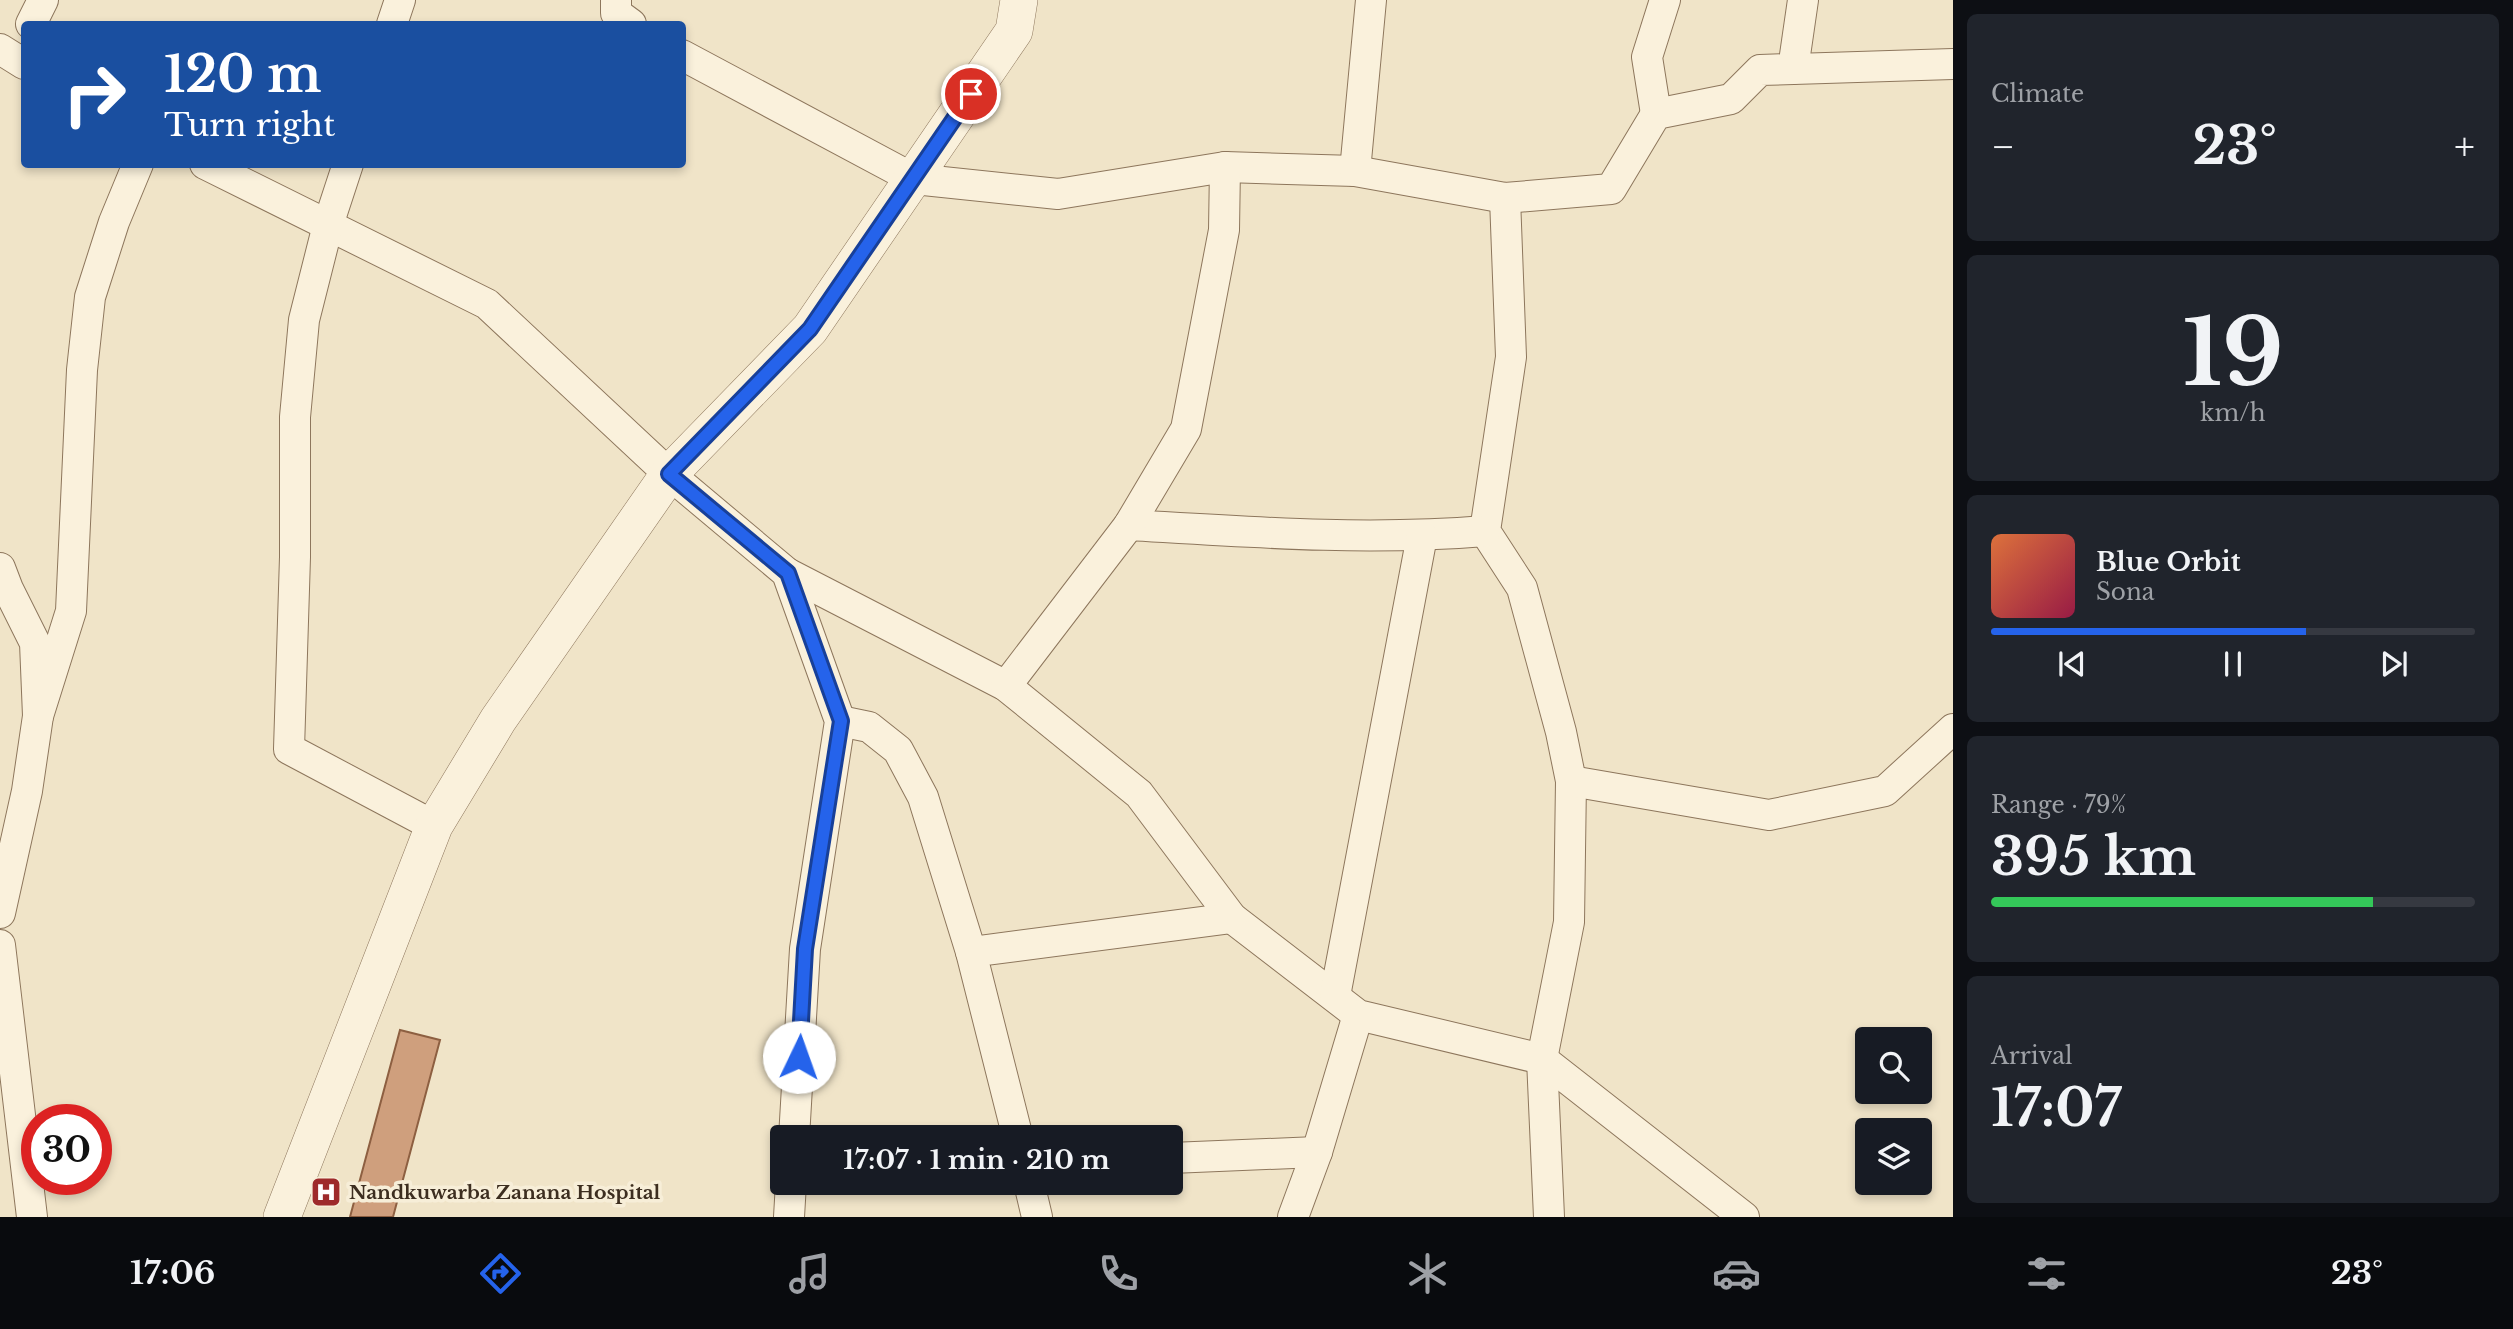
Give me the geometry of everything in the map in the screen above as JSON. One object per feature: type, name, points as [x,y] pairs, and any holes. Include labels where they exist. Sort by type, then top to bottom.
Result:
[{"type":"street","points":[[32,21],[43,0]]},
{"type":"street","points":[[393,21],[400,0]]},
{"type":"street","points":[[616,0],[616,13],[627,21]]},
{"type":"street","points":[[282,1217],[434,825],[498,720],[669,474],[810,329],[1014,32],[1019,0]]},
{"type":"street","points":[[1355,171],[1371,0]]},
{"type":"street","points":[[686,57],[914,179],[1058,194],[1225,167],[1355,171],[1505,198],[1611,189],[1656,114],[1647,57],[1665,0]]},
{"type":"street","points":[[1793,69],[1802,0]]},
{"type":"street","points":[[1656,114],[1731,99],[1760,70],[1953,65]]},
{"type":"street","points":[[1006,686],[1129,525],[1186,429],[1224,230],[1225,167]]},
{"type":"street","points":[[0,913],[27,791],[38,716],[71,611],[82,370],[90,297],[114,222],[136,168]]},
{"type":"street","points":[[213,168],[487,304],[669,474],[788,573],[1006,686],[1139,794],[1232,918],[1358,1015],[1542,1059],[1744,1217]]},
{"type":"street","points":[[347,168],[328,225],[304,320],[295,417],[295,557],[289,749],[434,825]]},
{"type":"street","points":[[1505,198],[1511,357],[1485,531],[1522,589],[1572,781],[1569,922],[1542,1059],[1549,1217]]},
{"type":"street","points":[[1129,525],[1293,535],[1422,536],[1485,531]]},
{"type":"street","points":[[1335,996],[1422,536]]},
{"type":"street","points":[[0,568],[35,643],[38,716]]},
{"type":"street","points":[[788,573],[841,721],[805,949],[795,1125]]},
{"type":"street","points":[[841,721],[869,727],[898,750],[923,797],[971,952],[1015,1125]]},
{"type":"street","points":[[1572,781],[1769,815],[1885,791],[1953,729]]},
{"type":"street","points":[[971,952],[1232,918]]},
{"type":"street","points":[[0,945],[32,1217]]},
{"type":"street","points":[[1293,1217],[1317,1152],[1358,1015]]},
{"type":"street","points":[[1183,1158],[1317,1152]]},
{"type":"street","points":[[789,1217],[790,1195]]},
{"type":"street","points":[[1032,1195],[1037,1217]]},
{"type":"building","points":[[400,1030],[440,1040],[393,1217],[350,1217]]},
{"type":"place","name":"Nandkuwarba Zanana Hospital","points":[[326,1192]]},
{"type":"route","points":[[799,1057],[805,949],[841,721],[788,573],[669,474],[810,329],[971,94]]}]
